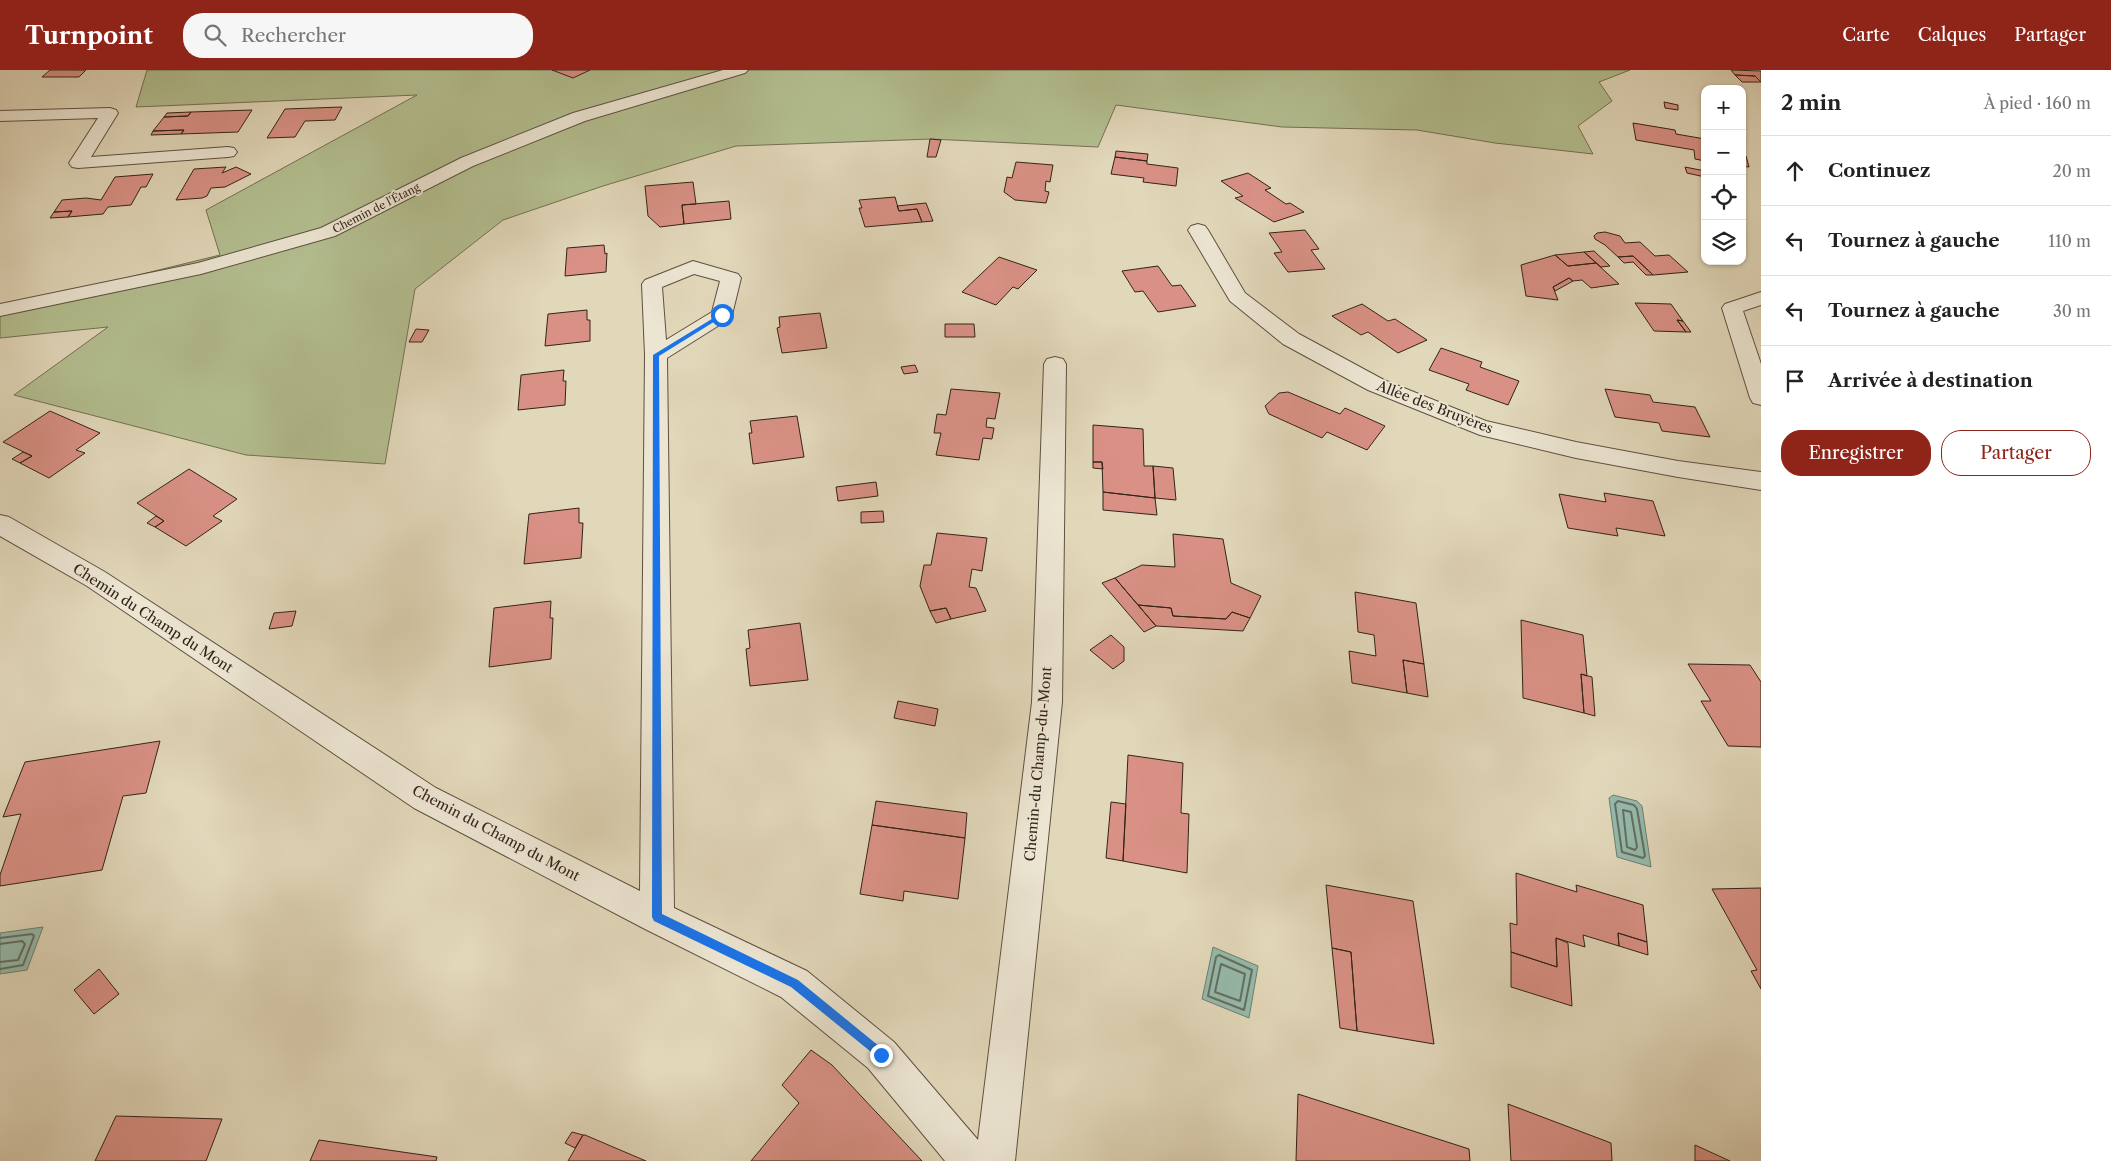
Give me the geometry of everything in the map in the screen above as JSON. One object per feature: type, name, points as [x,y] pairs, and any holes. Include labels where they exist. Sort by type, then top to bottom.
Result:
[{"type":"street","name":"Chemin de l'Étang","points":[[0,310],[201,268],[328,232],[466,162],[579,117],[740,70]]},
{"type":"street","points":[[0,116],[110,113],[78,163],[228,152]]},
{"type":"street","name":"Allée des Bruyères","points":[[1198,230],[1237,297],[1291,339],[1376,385],[1480,427],[1576,450],[1678,469],[1761,481]]},
{"type":"street","points":[[1761,298],[1732,308],[1761,398]]},
{"type":"street","points":[[656,355],[657,917]]},
{"type":"street","name":"Chemin-du Champ-du-Mont","points":[[995,1161],[1047,702],[1055,364]]},
{"type":"street","name":"Chemin du Champ du Mont","points":[[0,524],[96,580],[425,798],[657,917],[794,984],[881,1055],[970,1161]]},
{"type":"shaded area","points":[[147,70],[1630,70],[1599,82],[1612,101],[1578,126],[1593,154],[1495,143],[1417,130],[1282,127],[1116,105],[1098,147],[931,139],[736,146],[603,186],[503,220],[415,289],[385,464],[246,455],[14,395],[108,327],[0,338],[0,304],[77,290],[220,255],[206,210],[417,95],[136,107]]},
{"type":"water","points":[[1613,795],[1637,801],[1642,806],[1651,867],[1617,857],[1609,798]]},
{"type":"water","points":[[43,927],[27,970],[0,974],[0,933]]},
{"type":"water","points":[[1213,947],[1258,966],[1249,1018],[1202,999]]},
{"type":"building","points":[[50,70],[86,70],[79,77],[42,77]]},
{"type":"building","points":[[552,70],[590,70],[573,78]]},
{"type":"building","points":[[1731,70],[1761,71],[1761,82],[1755,76],[1735,75]]},
{"type":"building","points":[[1735,75],[1755,76],[1761,82],[1742,82]]},
{"type":"building","points":[[1664,102],[1678,105],[1678,110],[1665,108]]},
{"type":"building","points":[[342,107],[335,120],[305,121],[295,137],[267,138],[285,109]]},
{"type":"building","points":[[252,110],[238,132],[181,134],[184,130],[153,131],[164,117],[188,116],[191,112]]},
{"type":"building","points":[[191,112],[188,116],[164,117],[167,113]]},
{"type":"building","points":[[1633,123],[1675,130],[1676,134],[1701,138],[1701,160],[1695,159],[1694,150],[1636,140]]},
{"type":"building","points":[[184,130],[181,134],[151,135],[153,131]]},
{"type":"building","points":[[930,139],[941,140],[936,157],[927,157]]},
{"type":"building","points":[[1116,151],[1148,154],[1147,161],[1115,157]]},
{"type":"building","points":[[1746,156],[1749,167],[1746,167]]},
{"type":"building","points":[[1115,157],[1147,161],[1147,164],[1178,168],[1176,186],[1143,182],[1144,178],[1111,174]]},
{"type":"building","points":[[1016,162],[1053,165],[1050,182],[1046,181],[1045,191],[1049,192],[1046,203],[1015,200],[1004,192],[1007,177],[1012,178]]},
{"type":"building","points":[[226,167],[222,173],[236,167],[251,174],[225,187],[211,188],[207,196],[202,198],[176,200],[194,169]]},
{"type":"building","points":[[1685,167],[1701,170],[1701,176],[1687,173]]},
{"type":"building","points":[[1248,173],[1271,188],[1265,190],[1286,204],[1290,203],[1304,212],[1274,222],[1235,198],[1243,196],[1221,181]]},
{"type":"building","points":[[153,174],[146,187],[141,187],[131,205],[108,207],[103,214],[68,217],[72,211],[54,212],[62,200],[86,198],[101,200],[115,177]]},
{"type":"building","points":[[693,182],[696,204],[682,205],[684,224],[660,227],[648,216],[645,186]]},
{"type":"building","points":[[895,197],[899,211],[917,209],[922,222],[865,227],[859,208],[862,208],[859,200]]},
{"type":"building","points":[[729,201],[731,219],[684,224],[682,205]]},
{"type":"building","points":[[926,203],[933,221],[922,222],[917,209],[899,211],[897,206]]},
{"type":"building","points":[[72,211],[68,217],[50,218],[54,212]]},
{"type":"building","points":[[1305,230],[1319,249],[1311,250],[1325,269],[1288,272],[1274,253],[1282,252],[1269,233]]},
{"type":"building","points":[[1605,232],[1620,236],[1625,243],[1640,242],[1655,256],[1669,255],[1688,272],[1653,275],[1633,256],[1618,257],[1595,239],[1594,236],[1597,233]]},
{"type":"building","points":[[604,245],[605,254],[607,253],[606,272],[565,276],[567,248]]},
{"type":"building","points":[[1594,251],[1610,266],[1601,267],[1584,252]]},
{"type":"building","points":[[1584,252],[1596,263],[1568,266],[1555,255]]},
{"type":"building","points":[[1555,255],[1568,266],[1596,263],[1619,284],[1591,288],[1582,280],[1573,281],[1569,278],[1553,287],[1558,300],[1526,296],[1521,265]]},
{"type":"building","points":[[1633,256],[1653,275],[1646,275],[1633,262],[1624,263],[1618,257]]},
{"type":"building","points":[[999,257],[1037,270],[1018,289],[1013,287],[996,305],[962,292]]},
{"type":"building","points":[[1158,266],[1172,286],[1181,285],[1196,306],[1158,312],[1143,291],[1135,292],[1122,271]]},
{"type":"building","points":[[1569,278],[1573,281],[1555,291],[1553,287]]},
{"type":"building","points":[[1635,303],[1671,304],[1683,321],[1677,320],[1686,332],[1654,331]]},
{"type":"building","points":[[1362,304],[1388,321],[1395,319],[1427,340],[1398,353],[1368,332],[1361,335],[1332,316]]},
{"type":"building","points":[[587,310],[587,320],[590,320],[590,341],[545,346],[548,314]]},
{"type":"building","points":[[820,313],[827,348],[782,353],[777,328],[780,327],[779,317]]},
{"type":"building","points":[[1677,320],[1683,321],[1691,332],[1686,332]]},
{"type":"building","points":[[945,324],[974,324],[975,337],[945,337]]},
{"type":"building","points":[[416,329],[429,330],[422,342],[409,342]]},
{"type":"building","points":[[1441,348],[1482,362],[1480,367],[1519,381],[1508,405],[1466,390],[1469,384],[1429,370]]},
{"type":"building","points":[[915,365],[918,372],[904,374],[901,367]]},
{"type":"building","points":[[564,370],[563,381],[566,381],[565,405],[518,410],[521,375]]},
{"type":"building","points":[[951,389],[1000,393],[995,419],[987,418],[986,427],[994,428],[992,439],[983,438],[979,460],[936,455],[941,433],[934,433],[937,414],[946,415]]},
{"type":"building","points":[[1605,389],[1650,395],[1653,402],[1695,407],[1710,437],[1662,431],[1659,423],[1615,417]]},
{"type":"building","points":[[1288,392],[1340,414],[1345,408],[1385,426],[1367,450],[1327,432],[1322,438],[1269,414],[1265,406],[1279,393]]},
{"type":"building","points":[[50,411],[100,433],[76,450],[85,453],[49,478],[20,463],[32,456],[3,442]]},
{"type":"building","points":[[797,416],[804,457],[753,464],[749,433],[752,433],[750,421]]},
{"type":"building","points":[[1093,425],[1143,429],[1144,466],[1153,466],[1155,498],[1103,492],[1102,462],[1093,462]]},
{"type":"building","points":[[23,452],[32,456],[20,463],[12,459]]},
{"type":"building","points":[[1093,462],[1102,462],[1103,469],[1093,468]]},
{"type":"building","points":[[1153,466],[1173,468],[1176,500],[1155,498]]},
{"type":"building","points":[[189,469],[237,499],[213,516],[222,521],[186,546],[155,527],[164,521],[137,503]]},
{"type":"building","points":[[876,482],[878,496],[838,501],[836,487]]},
{"type":"building","points":[[1103,492],[1155,498],[1157,515],[1103,510]]},
{"type":"building","points":[[1604,493],[1653,501],[1665,536],[1616,528],[1618,536],[1568,528],[1559,494],[1606,502]]},
{"type":"building","points":[[579,508],[579,523],[583,523],[581,558],[524,564],[529,514]]},
{"type":"building","points":[[883,511],[884,522],[861,523],[861,512]]},
{"type":"building","points":[[156,516],[164,521],[155,527],[147,523]]},
{"type":"building","points":[[937,533],[987,538],[982,571],[972,569],[969,587],[976,588],[986,611],[951,619],[946,608],[930,611],[920,586],[924,565],[931,565]]},
{"type":"building","points":[[1173,534],[1223,539],[1231,583],[1261,596],[1250,618],[1232,612],[1226,619],[1173,616],[1171,608],[1138,605],[1115,578],[1142,565],[1175,567]]},
{"type":"building","points":[[1115,578],[1156,626],[1144,632],[1102,583]]},
{"type":"building","points":[[1355,592],[1416,603],[1424,664],[1403,660],[1407,693],[1352,683],[1349,651],[1376,656],[1374,635],[1358,632]]},
{"type":"building","points":[[551,601],[550,618],[553,618],[551,659],[489,667],[494,608]]},
{"type":"building","points":[[1138,605],[1171,608],[1173,616],[1226,619],[1232,612],[1250,618],[1243,631],[1156,626]]},
{"type":"building","points":[[946,608],[951,619],[936,623],[930,611]]},
{"type":"building","points":[[296,611],[292,626],[269,629],[274,613]]},
{"type":"building","points":[[1521,620],[1583,635],[1587,676],[1581,674],[1584,713],[1523,698]]},
{"type":"building","points":[[800,623],[808,680],[750,686],[746,649],[750,648],[748,630]]},
{"type":"building","points":[[1111,635],[1124,647],[1124,661],[1113,669],[1090,650]]},
{"type":"building","points":[[1403,660],[1424,664],[1428,697],[1407,693]]},
{"type":"building","points":[[1688,664],[1750,665],[1761,682],[1761,747],[1728,746],[1701,701],[1711,701]]},
{"type":"building","points":[[1581,674],[1592,677],[1595,716],[1584,713]]},
{"type":"building","points":[[898,701],[938,709],[935,726],[894,718]]},
{"type":"building","points":[[160,741],[146,793],[123,796],[102,870],[0,886],[0,875],[21,814],[3,817],[25,762]]},
{"type":"building","points":[[1128,755],[1183,763],[1181,813],[1189,814],[1187,873],[1123,861]]},
{"type":"building","points":[[876,801],[967,813],[965,838],[872,825]]},
{"type":"building","points":[[1111,802],[1126,804],[1123,861],[1106,858]]},
{"type":"building","points":[[872,825],[965,838],[958,899],[904,891],[903,901],[860,894]]},
{"type":"building","points":[[1516,873],[1577,892],[1576,885],[1643,905],[1647,942],[1618,933],[1619,946],[1583,935],[1585,947],[1556,938],[1557,967],[1511,952],[1510,923],[1517,925]]},
{"type":"building","points":[[1326,885],[1413,901],[1434,1044],[1357,1031],[1351,952],[1332,948]]},
{"type":"building","points":[[1761,888],[1761,989],[1751,971],[1757,970],[1712,889]]},
{"type":"building","points":[[1618,933],[1647,942],[1648,955],[1619,946]]},
{"type":"building","points":[[1556,938],[1568,943],[1572,1006],[1511,987],[1511,952],[1557,967]]},
{"type":"building","points":[[1332,948],[1351,952],[1357,1031],[1340,1028]]},
{"type":"building","points":[[99,969],[119,994],[94,1014],[74,990]]},
{"type":"building","points":[[811,1050],[832,1065],[922,1161],[751,1161],[799,1103],[782,1085]]},
{"type":"building","points":[[1298,1094],[1469,1149],[1470,1161],[1296,1161]]},
{"type":"building","points":[[1508,1104],[1611,1143],[1612,1161],[1511,1161]]},
{"type":"building","points":[[116,1116],[222,1119],[206,1161],[95,1161]]},
{"type":"building","points":[[572,1132],[583,1135],[575,1148],[565,1143]]},
{"type":"building","points":[[583,1135],[585,1135],[646,1161],[568,1161]]},
{"type":"building","points":[[319,1140],[437,1157],[436,1161],[310,1161]]},
{"type":"building","points":[[1695,1145],[1730,1161],[1695,1161]]},
{"type":"route","points":[[722,315],[656,355],[657,917],[794,984],[881,1055]]}]
